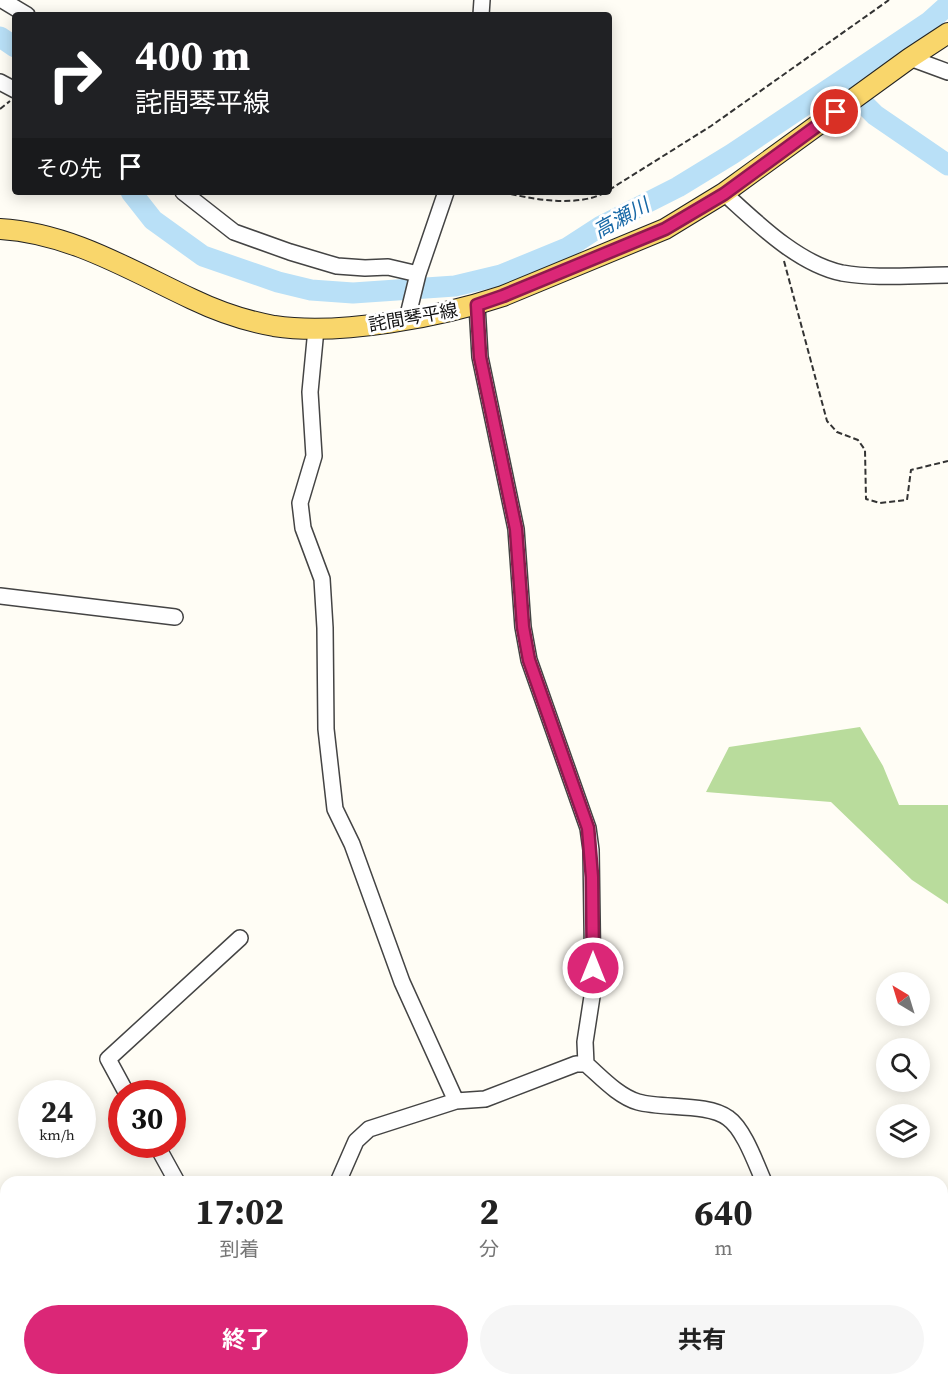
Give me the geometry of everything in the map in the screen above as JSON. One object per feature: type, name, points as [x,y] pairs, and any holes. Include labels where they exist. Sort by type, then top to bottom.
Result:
[{"type":"main road","name":"詫間琴平線","points":[[0,229],[53,239],[107,257],[193,300],[235,316],[274,326],[316,329],[356,327],[477,305],[665,229],[724,194],[910,58],[948,33]]},
{"type":"street","points":[[2,0],[22,12]]},
{"type":"street","points":[[910,58],[948,72]]},
{"type":"street","points":[[724,194],[780,242],[806,258],[840,272],[886,276],[948,275]]},
{"type":"street","points":[[187,195],[234,232],[298,255],[337,266],[388,267],[418,274]]},
{"type":"street","points":[[407,319],[418,274],[445,195]]},
{"type":"street","points":[[477,305],[480,357],[516,529],[523,627],[529,660],[588,828],[592,877],[593,990],[584,1048],[586,1064]]},
{"type":"street","points":[[316,329],[310,392],[314,456],[300,503],[303,528],[322,579],[326,729],[335,809],[352,843],[402,982],[456,1101]]},
{"type":"street","points":[[0,596],[175,617]]},
{"type":"street","points":[[119,1080],[108,1059],[240,938]]},
{"type":"street","points":[[341,1176],[356,1141],[369,1129],[456,1101],[485,1100],[576,1064],[586,1064],[608,1083],[635,1101],[652,1105],[706,1110],[728,1117],[738,1128],[761,1176]]},
{"type":"street","points":[[164,1158],[174,1176]]},
{"type":"path","points":[[612,188],[711,126],[890,0]]},
{"type":"path","points":[[516,195],[535,199],[574,200],[600,195]]},
{"type":"path","points":[[780,242],[826,421],[837,432],[858,440],[865,450],[866,499],[880,503],[907,500],[911,470],[948,461]]},
{"type":"green space","points":[[860,727],[883,766],[899,805],[948,805],[948,904],[912,880],[831,802],[706,792],[729,747]]},
{"type":"waterway","name":"高瀬川","points":[[133,195],[153,220],[203,256],[278,282],[311,290],[353,293],[455,286],[501,275],[567,248],[601,226],[678,187],[732,154],[929,22],[948,5]]},
{"type":"waterway","name":"高瀬川","points":[[0,37],[12,45]]},
{"type":"waterway","points":[[845,85],[875,115],[948,165]]},
{"type":"route","points":[[593,968],[592,877],[588,828],[529,660],[523,627],[516,529],[480,357],[477,305],[665,229],[724,194],[836,112]]}]
